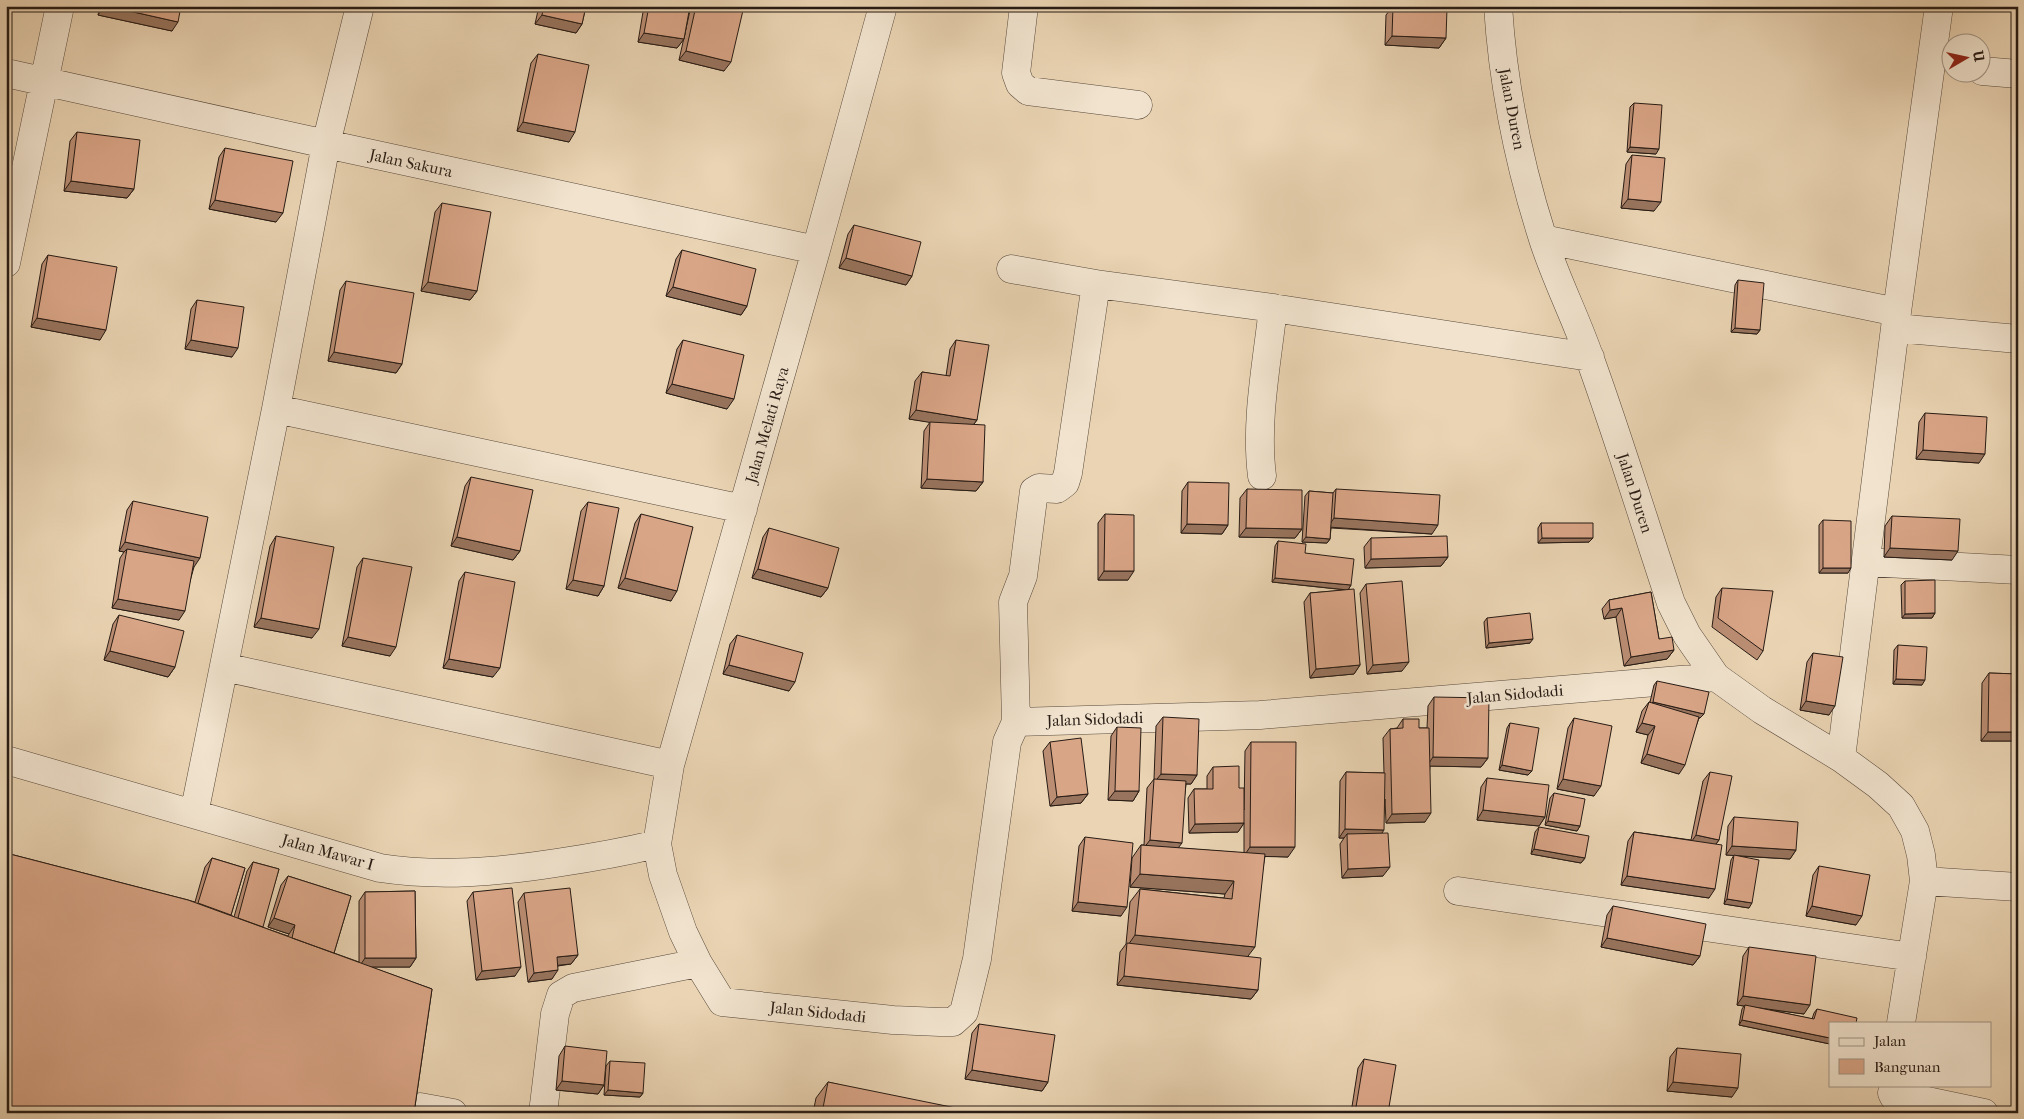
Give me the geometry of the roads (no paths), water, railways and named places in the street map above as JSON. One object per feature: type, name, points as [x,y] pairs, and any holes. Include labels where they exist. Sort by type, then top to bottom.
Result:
[{"type":"street","points":[[6,264],[60,6]]},
{"type":"street","points":[[194,814],[276,410],[326,144],[360,6]]},
{"type":"street","name":"Jalan Melati Raya","points":[[657,844],[670,765],[883,6]]},
{"type":"street","points":[[1024,6],[1016,73],[1020,84],[1028,91],[1138,105]]},
{"type":"street","name":"Jalan Duren","points":[[1498,6],[1501,51],[1521,160],[1543,239],[1564,296],[1590,357],[1671,603],[1687,635],[1716,677],[1762,710],[1841,758],[1878,785],[1901,806],[1916,831],[1924,881],[1901,1022]]},
{"type":"street","points":[[1841,758],[1896,320],[1941,68],[1940,6]]},
{"type":"street","points":[[1992,72],[2018,74]]},
{"type":"street","name":"Jalan Sakura","points":[[6,73],[816,250]]},
{"type":"street","points":[[1543,239],[1896,320],[2018,339]]},
{"type":"street","points":[[1011,269],[1096,284],[1273,308],[1590,357]]},
{"type":"street","points":[[1016,722],[1013,602],[1023,576],[1034,491],[1038,488],[1057,489],[1064,483],[1068,473],[1096,284]]},
{"type":"street","points":[[1262,476],[1259,456],[1273,308]]},
{"type":"street","points":[[276,410],[743,508]]},
{"type":"street","points":[[1866,562],[2018,570]]},
{"type":"street","points":[[224,667],[670,765]]},
{"type":"street","name":"Jalan Sidodadi","points":[[698,963],[722,1002],[893,1020],[953,1022],[964,1012],[976,959],[1008,742],[1016,722],[1260,715],[1716,677]]},
{"type":"street","name":"Jalan Mawar I","points":[[6,760],[380,868],[409,872],[450,873],[505,870],[620,853],[657,844]]},
{"type":"street","points":[[543,1113],[555,1014],[561,995],[573,988],[698,963],[672,903],[663,875],[657,844]]},
{"type":"street","points":[[1924,881],[2018,887]]},
{"type":"street","points":[[1458,891],[1912,958]]},
{"type":"street","points":[[1893,1096],[1984,1113]]},
{"type":"street","points":[[416,1113],[416,1108],[420,1106],[453,1113]]}]
